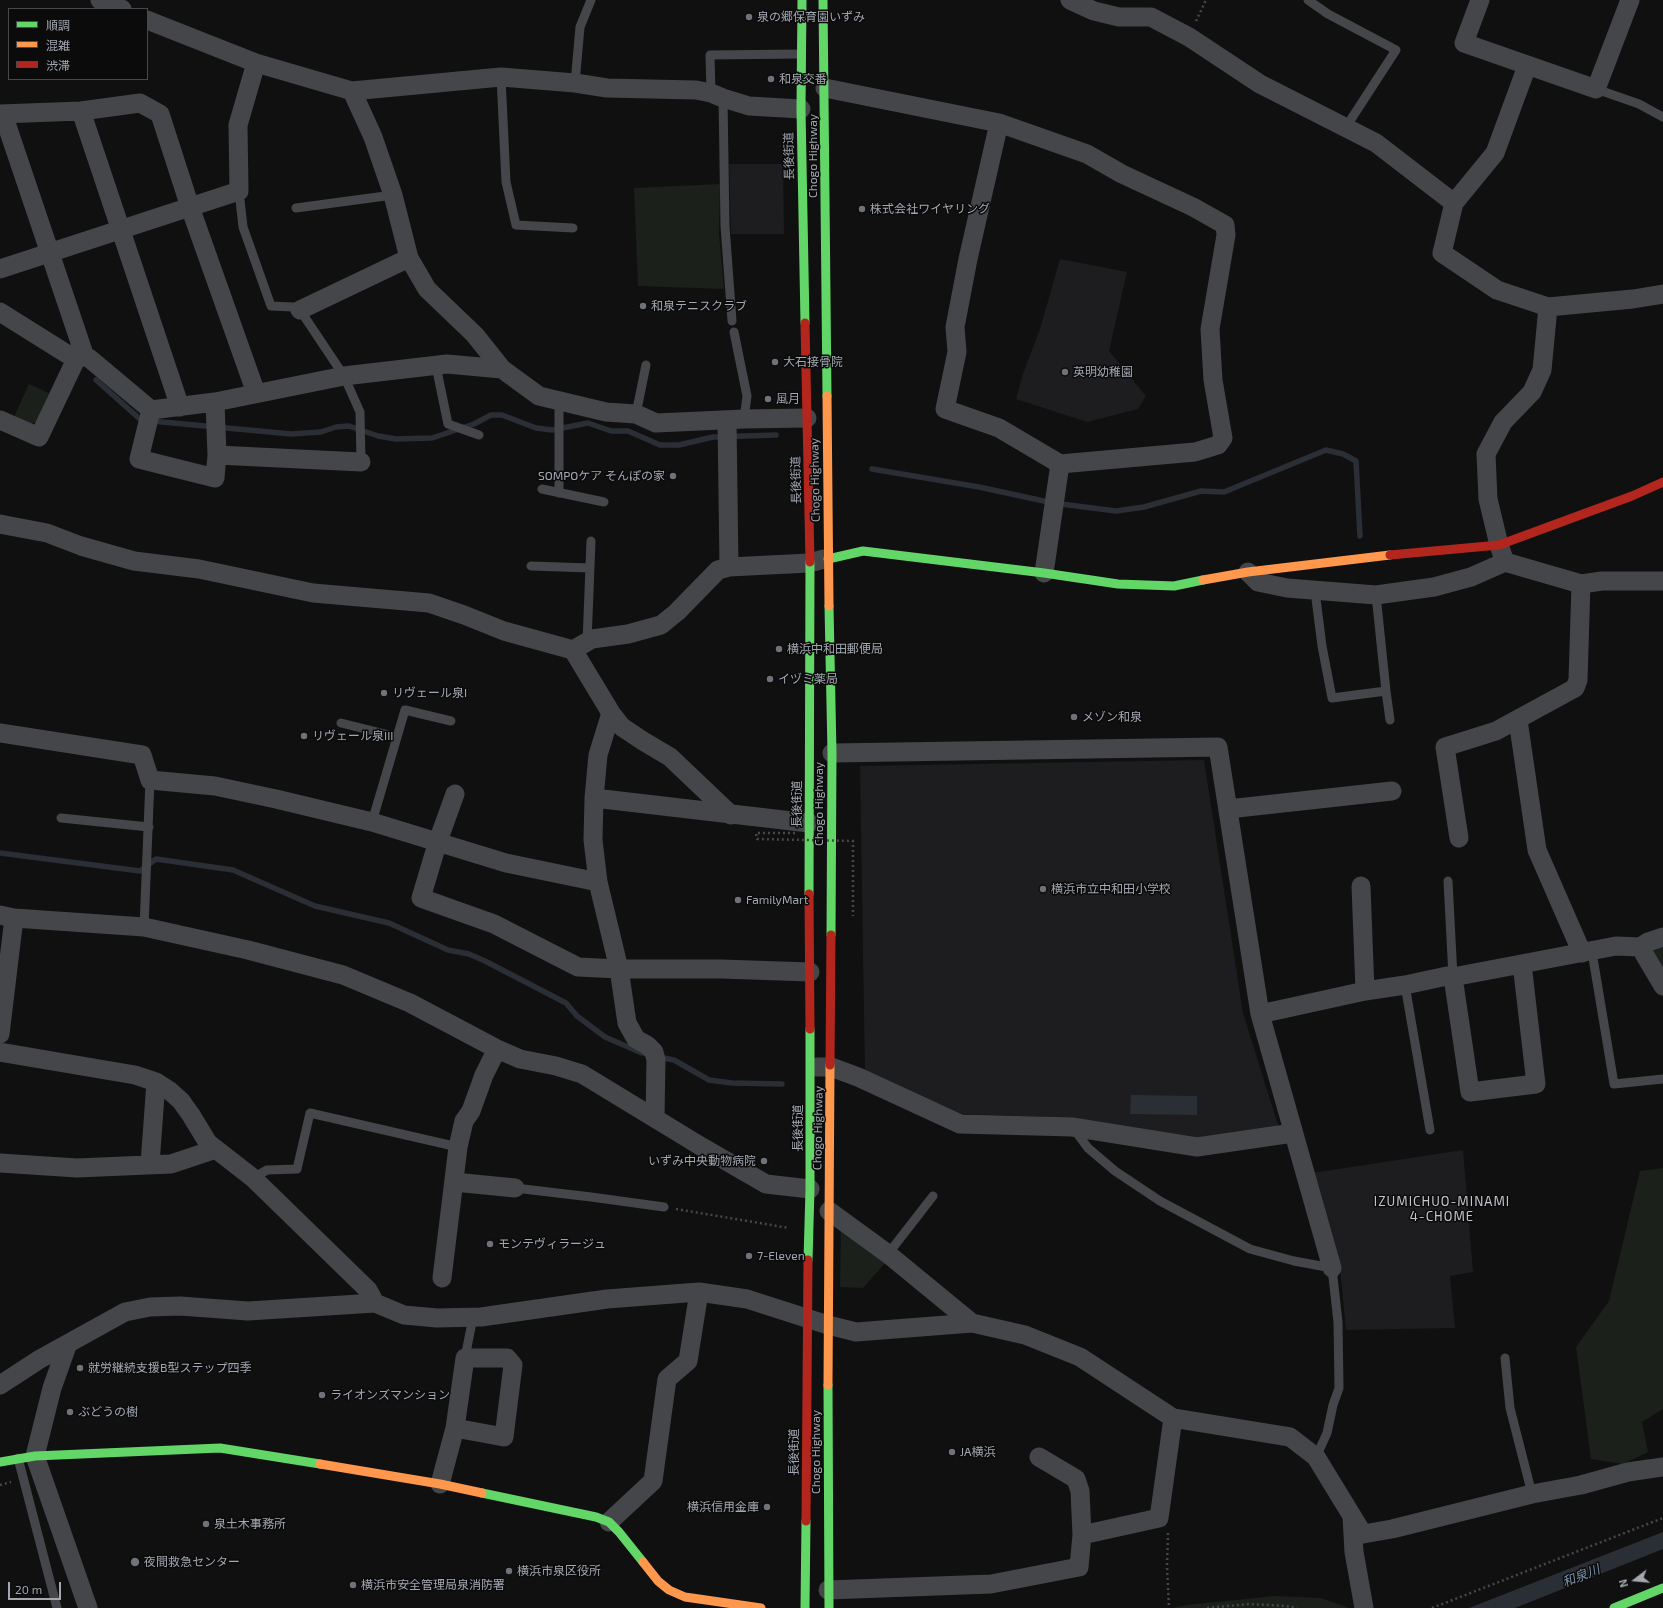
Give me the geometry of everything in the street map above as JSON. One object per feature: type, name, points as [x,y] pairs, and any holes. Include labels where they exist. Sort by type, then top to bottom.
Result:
[{"type":"main road","name":"長後街道","points":[[802,0],[801,109],[811,614],[802,828],[810,972],[810,1189],[807,1317],[805,1608]]},
{"type":"main road","name":"Chogo Highway","points":[[823,0],[825,88],[828,559],[832,753],[828,1325],[829,1599]]},
{"type":"main road","points":[[828,559],[863,551],[1044,573],[1118,584],[1174,586],[1248,572],[1382,556],[1502,553],[1663,482]]},
{"type":"main road","points":[[0,1462],[26,1457],[220,1448],[440,1484],[596,1517],[609,1522],[619,1532],[658,1581],[669,1590],[685,1597],[761,1608]]},
{"type":"main road","points":[[1614,1608],[1663,1588]]},
{"type":"street","points":[[100,0],[120,8]]},
{"type":"street","points":[[1070,0],[1094,11],[1119,16],[1151,17],[1189,37],[1260,84],[1376,143],[1454,202]]},
{"type":"street","points":[[1480,0],[1464,43],[1596,89],[1630,0]]},
{"type":"street","points":[[148,20],[256,63],[352,91],[501,77],[575,83],[607,88],[696,90],[717,95],[749,106],[801,109]]},
{"type":"street","points":[[0,269],[239,191],[238,125],[256,63]]},
{"type":"street","points":[[1528,66],[1495,153],[1454,202],[1442,253],[1497,290],[1548,307],[1633,299],[1663,294]]},
{"type":"street","points":[[825,88],[999,123],[1087,154],[1122,174],[1193,207],[1226,225],[1226,235],[1210,329],[1214,380],[1223,438],[1218,445],[1195,452],[1060,464],[999,428],[945,409],[957,352],[955,327],[968,259],[999,123]]},
{"type":"street","points":[[352,91],[373,137],[393,195],[409,258],[427,289],[475,335],[502,369],[539,396],[606,412],[636,414],[656,423],[733,422],[807,418]]},
{"type":"street","points":[[0,420],[38,437],[67,377],[79,358],[50,252],[2,114],[81,111],[140,103],[160,114],[190,207],[256,393]]},
{"type":"street","points":[[81,111],[180,407]]},
{"type":"street","points":[[300,310],[409,258]]},
{"type":"street","points":[[1502,553],[1488,499],[1486,454],[1503,422],[1532,392],[1542,370],[1548,307]]},
{"type":"street","points":[[0,312],[67,354],[79,358],[149,419]]},
{"type":"street","points":[[149,419],[180,407],[216,409],[256,393],[344,376],[447,364],[502,369]]},
{"type":"street","points":[[149,419],[139,459],[215,478],[217,446],[216,409]]},
{"type":"street","points":[[729,567],[728,449],[733,422]]},
{"type":"street","points":[[217,446],[361,462]]},
{"type":"street","points":[[1044,573],[1053,514],[1055,489],[1060,464]]},
{"type":"street","points":[[0,524],[47,533],[82,546],[134,560],[199,569],[313,593],[429,604],[464,615],[504,631],[580,646],[592,639],[628,634],[662,625],[677,612],[718,570],[729,567],[809,563],[828,559]]},
{"type":"street","points":[[1502,553],[1581,584],[1602,581],[1663,581]]},
{"type":"street","points":[[1248,572],[1258,582],[1287,588],[1376,594],[1434,587],[1471,577],[1502,553]]},
{"type":"street","points":[[1459,838],[1445,747],[1496,731],[1576,688],[1578,680],[1581,584]]},
{"type":"street","points":[[580,646],[610,713],[622,727],[643,742],[670,757],[731,815]]},
{"type":"street","points":[[610,713],[598,755],[594,798],[594,840],[598,882],[619,969],[627,1023],[636,1039],[647,1045],[655,1056],[656,1118]]},
{"type":"street","points":[[1518,720],[1537,850],[1587,952]]},
{"type":"street","points":[[0,733],[142,755],[150,780],[215,786],[276,799],[372,822],[506,863],[598,882]]},
{"type":"street","points":[[832,753],[1218,747],[1260,1014],[1332,1268]]},
{"type":"street","points":[[1228,809],[1392,791]]},
{"type":"street","points":[[455,794],[438,841],[421,898],[494,924],[578,967],[810,972]]},
{"type":"street","points":[[594,798],[731,815],[802,828]]},
{"type":"street","points":[[1361,886],[1365,991]]},
{"type":"street","points":[[0,1034],[7,916],[144,927],[248,950],[342,975],[410,1003],[496,1050],[520,1059],[556,1066],[582,1074],[766,1184],[810,1189]]},
{"type":"street","points":[[1260,1014],[1365,991],[1405,985],[1447,976],[1453,977],[1616,946],[1640,946],[1663,937]]},
{"type":"street","points":[[1640,946],[1663,986]]},
{"type":"street","points":[[1453,977],[1470,1092],[1536,1084],[1522,964]]},
{"type":"street","points":[[442,1278],[458,1147],[464,1121],[471,1111],[484,1075],[496,1050]]},
{"type":"street","points":[[0,1052],[135,1075],[156,1082],[170,1091],[181,1101],[208,1143],[253,1178],[368,1290],[375,1303]]},
{"type":"street","points":[[810,1067],[831,1067],[858,1077],[960,1124],[1072,1127],[1197,1147],[1293,1133]]},
{"type":"street","points":[[150,1164],[156,1082]]},
{"type":"street","points":[[0,1163],[77,1168],[171,1164],[216,1148]]},
{"type":"street","points":[[454,1182],[515,1188]]},
{"type":"street","points":[[829,1211],[888,1254],[972,1324]]},
{"type":"street","points":[[609,1522],[653,1481],[666,1379],[688,1361],[699,1292]]},
{"type":"street","points":[[0,1385],[40,1359],[66,1346],[125,1312],[150,1307],[180,1306],[248,1311],[375,1303],[404,1315],[437,1318],[473,1317],[607,1299],[699,1292],[746,1299],[807,1317],[828,1325],[856,1332],[972,1324],[1025,1335],[1080,1357],[1173,1418],[1290,1437],[1316,1457],[1363,1534],[1392,1529],[1532,1494],[1581,1485],[1628,1472],[1663,1467]]},
{"type":"street","points":[[66,1346],[26,1457],[88,1608]]},
{"type":"street","points":[[440,1484],[454,1428],[465,1358],[507,1358],[513,1365],[504,1437],[454,1428]]},
{"type":"street","points":[[1082,1535],[1159,1518],[1173,1418]]},
{"type":"street","points":[[829,1599],[991,1584],[1080,1567],[1082,1535],[1080,1491],[1076,1479],[1039,1457]]},
{"type":"street","points":[[1352,1517],[1354,1552],[1364,1608]]},
{"type":"lane","points":[[575,83],[580,27],[591,0]]},
{"type":"lane","points":[[1308,0],[1328,14],[1396,50],[1346,127]]},
{"type":"lane","points":[[732,321],[717,95],[710,55],[801,54]]},
{"type":"lane","points":[[501,77],[506,182],[516,225],[573,228]]},
{"type":"lane","points":[[1596,89],[1639,104],[1663,117]]},
{"type":"lane","points":[[239,191],[243,227],[271,306],[293,307],[300,310],[344,376],[360,412],[361,462]]},
{"type":"lane","points":[[296,208],[393,195]]},
{"type":"lane","points":[[733,422],[747,396],[734,332]]},
{"type":"lane","points":[[636,414],[646,365]]},
{"type":"lane","points":[[436,366],[448,424],[479,435]]},
{"type":"lane","points":[[558,492],[559,401]]},
{"type":"lane","points":[[542,489],[604,502]]},
{"type":"lane","points":[[580,646],[590,568],[590,541]]},
{"type":"lane","points":[[531,566],[590,568]]},
{"type":"lane","points":[[1315,591],[1322,646],[1332,698],[1386,691]]},
{"type":"lane","points":[[1376,594],[1390,720]]},
{"type":"lane","points":[[372,822],[405,710],[451,720]]},
{"type":"lane","points":[[341,723],[397,738]]},
{"type":"lane","points":[[144,927],[150,780]]},
{"type":"lane","points":[[61,818],[149,827]]},
{"type":"lane","points":[[1448,881],[1453,977]]},
{"type":"lane","points":[[1587,952],[1614,1084],[1663,1079]]},
{"type":"lane","points":[[1405,985],[1430,1130]]},
{"type":"lane","points":[[253,1178],[267,1170],[297,1169],[310,1113],[458,1147]]},
{"type":"lane","points":[[1072,1127],[1088,1148],[1115,1171],[1160,1201],[1250,1249],[1294,1261],[1332,1268],[1338,1322],[1339,1388],[1333,1405],[1327,1433],[1316,1457]]},
{"type":"lane","points":[[515,1188],[664,1207]]},
{"type":"lane","points":[[888,1254],[933,1196]]},
{"type":"lane","points":[[465,1358],[473,1317]]},
{"type":"lane","points":[[1505,1358],[1510,1408],[1532,1494]]},
{"type":"lane","points":[[26,1457],[58,1608]]},
{"type":"path","points":[[1189,37],[1206,0]]},
{"type":"path","points":[[802,828],[756,833],[757,840],[853,841],[853,916]]},
{"type":"path","points":[[664,1207],[809,1231]]},
{"type":"path","points":[[1159,1518],[1168,1516],[1167,1566],[1169,1608]]},
{"type":"path","points":[[1432,1608],[1663,1518]]},
{"type":"path","points":[[1207,1608],[1250,1604],[1297,1608]]},
{"type":"shaded area","points":[[729,164],[783,164],[784,234],[731,234]]},
{"type":"shaded area","points":[[720,184],[719,234],[724,289],[638,286],[634,188]]},
{"type":"shaded area","points":[[1060,259],[1127,272],[1109,351],[1146,396],[1138,409],[1087,422],[1016,399],[1023,374],[1040,329]]},
{"type":"shaded area","points":[[29,384],[49,393],[37,422],[29,424],[14,417]]},
{"type":"shaded area","name":"横浜市立中和田小学校","points":[[1204,760],[1243,1013],[1279,1128],[1199,1140],[1049,1117],[962,1114],[865,1073],[860,766]]},
{"type":"shaded area","points":[[1663,947],[1663,973],[1650,950]]},
{"type":"shaded area","points":[[1463,1150],[1473,1272],[1450,1276],[1455,1328],[1346,1330],[1340,1268],[1312,1173]]},
{"type":"shaded area","points":[[1663,1168],[1663,1409],[1642,1422],[1648,1452],[1623,1464],[1591,1459],[1576,1347],[1609,1301],[1640,1171]]},
{"type":"shaded area","points":[[841,1226],[887,1261],[863,1288],[840,1287]]},
{"type":"shaded area","points":[[1275,1596],[1321,1598],[1349,1608],[1172,1608],[1187,1605]]},
{"type":"water","points":[[1131,1095],[1197,1096],[1197,1115],[1130,1114]]},
{"type":"water","name":"和泉川","points":[[1663,1532],[1663,1549],[1515,1608],[1469,1608]]},
{"type":"waterway","points":[[96,380],[141,420],[291,434],[321,432],[336,427],[349,426],[378,436],[396,439],[432,438],[474,424],[491,415],[502,415],[536,428],[552,430],[588,423],[611,431],[628,431],[660,445],[679,445],[713,437],[776,435]]},
{"type":"waterway","points":[[872,469],[979,487],[1053,503],[1116,511],[1144,507],[1201,491],[1224,492],[1326,450],[1343,454],[1356,461],[1360,536]]},
{"type":"waterway","points":[[0,853],[140,871],[156,859],[233,870],[315,906],[389,923],[448,950],[469,954],[485,961],[566,1003],[577,1016],[605,1037],[642,1053]]},
{"type":"waterway","points":[[658,1057],[674,1060],[709,1080],[732,1083],[782,1084]]},
{"type":"traffic: fast","points":[[802,0],[801,109],[805,323]]},
{"type":"traffic: fast","points":[[823,0],[827,396]]},
{"type":"traffic: fast","points":[[828,559],[863,551],[1044,573],[1118,584],[1174,586],[1203,580]]},
{"type":"traffic: fast","points":[[809,894],[810,562]]},
{"type":"traffic: fast","points":[[829,606],[832,753],[831,935]]},
{"type":"traffic: fast","points":[[808,1260],[810,1189],[810,1029]]},
{"type":"traffic: fast","points":[[828,1385],[829,1608]]},
{"type":"traffic: fast","points":[[0,1462],[35,1456],[220,1448],[320,1464]]},
{"type":"traffic: fast","points":[[482,1493],[596,1517],[609,1522],[643,1562]]},
{"type":"traffic: fast","points":[[805,1608],[806,1521]]},
{"type":"traffic: fast","points":[[1614,1608],[1663,1588]]},
{"type":"traffic: slow","points":[[827,396],[829,606]]},
{"type":"traffic: slow","points":[[1203,580],[1248,572],[1390,555]]},
{"type":"traffic: slow","points":[[828,1385],[830,1065]]},
{"type":"traffic: slow","points":[[320,1464],[440,1484],[482,1493]]},
{"type":"traffic: slow","points":[[643,1562],[658,1581],[669,1590],[685,1597],[761,1608]]},
{"type":"traffic: jam","points":[[805,323],[810,562]]},
{"type":"traffic: jam","points":[[1390,555],[1499,545],[1632,496],[1663,482]]},
{"type":"traffic: jam","points":[[809,894],[810,1029]]},
{"type":"traffic: jam","points":[[830,1065],[831,935]]},
{"type":"traffic: jam","points":[[806,1521],[808,1260]]},
{"type":"place","name":"泉の郷保育園いずみ","points":[[749,17]]},
{"type":"place","name":"和泉交番","points":[[771,79]]},
{"type":"place","name":"株式会社ワイヤリング","points":[[862,209]]},
{"type":"place","name":"和泉テニスクラブ","points":[[643,306]]},
{"type":"place","name":"大石接骨院","points":[[775,362]]},
{"type":"place","name":"英明幼稚園","points":[[1065,372]]},
{"type":"place","name":"風月","points":[[768,399]]},
{"type":"place","name":"SOMPOケア そんぽの家","points":[[673,476]]},
{"type":"place","name":"横浜中和田郵便局","points":[[779,649]]},
{"type":"place","name":"イヅミ薬局","points":[[770,679]]},
{"type":"place","name":"リヴェール泉I","points":[[384,693]]},
{"type":"place","name":"メゾン和泉","points":[[1074,717]]},
{"type":"place","name":"リヴェール泉III","points":[[304,736]]},
{"type":"place","name":"横浜市立中和田小学校","points":[[1043,889]]},
{"type":"place","name":"FamilyMart","points":[[738,900]]},
{"type":"place","name":"いずみ中央動物病院","points":[[764,1161]]},
{"type":"place","name":"モンテヴィラージュ","points":[[490,1244]]},
{"type":"place","name":"7-Eleven","points":[[749,1256]]},
{"type":"place","name":"就労継続支援B型ステップ四季","points":[[80,1368]]},
{"type":"place","name":"ライオンズマンション","points":[[322,1395]]},
{"type":"place","name":"ぶどうの樹","points":[[70,1412]]},
{"type":"place","name":"JA横浜","points":[[952,1452]]},
{"type":"place","name":"横浜信用金庫","points":[[767,1507]]},
{"type":"place","name":"泉土木事務所","points":[[206,1524]]},
{"type":"place","name":"夜間救急センター","points":[[135,1562]]},
{"type":"place","name":"横浜市泉区役所","points":[[509,1571]]},
{"type":"place","name":"横浜市安全管理局泉消防署","points":[[353,1585]]},
{"type":"district","name":"IZUMICHUO-MINAMI 4-CHOME","points":[[1442,1210]]}]
